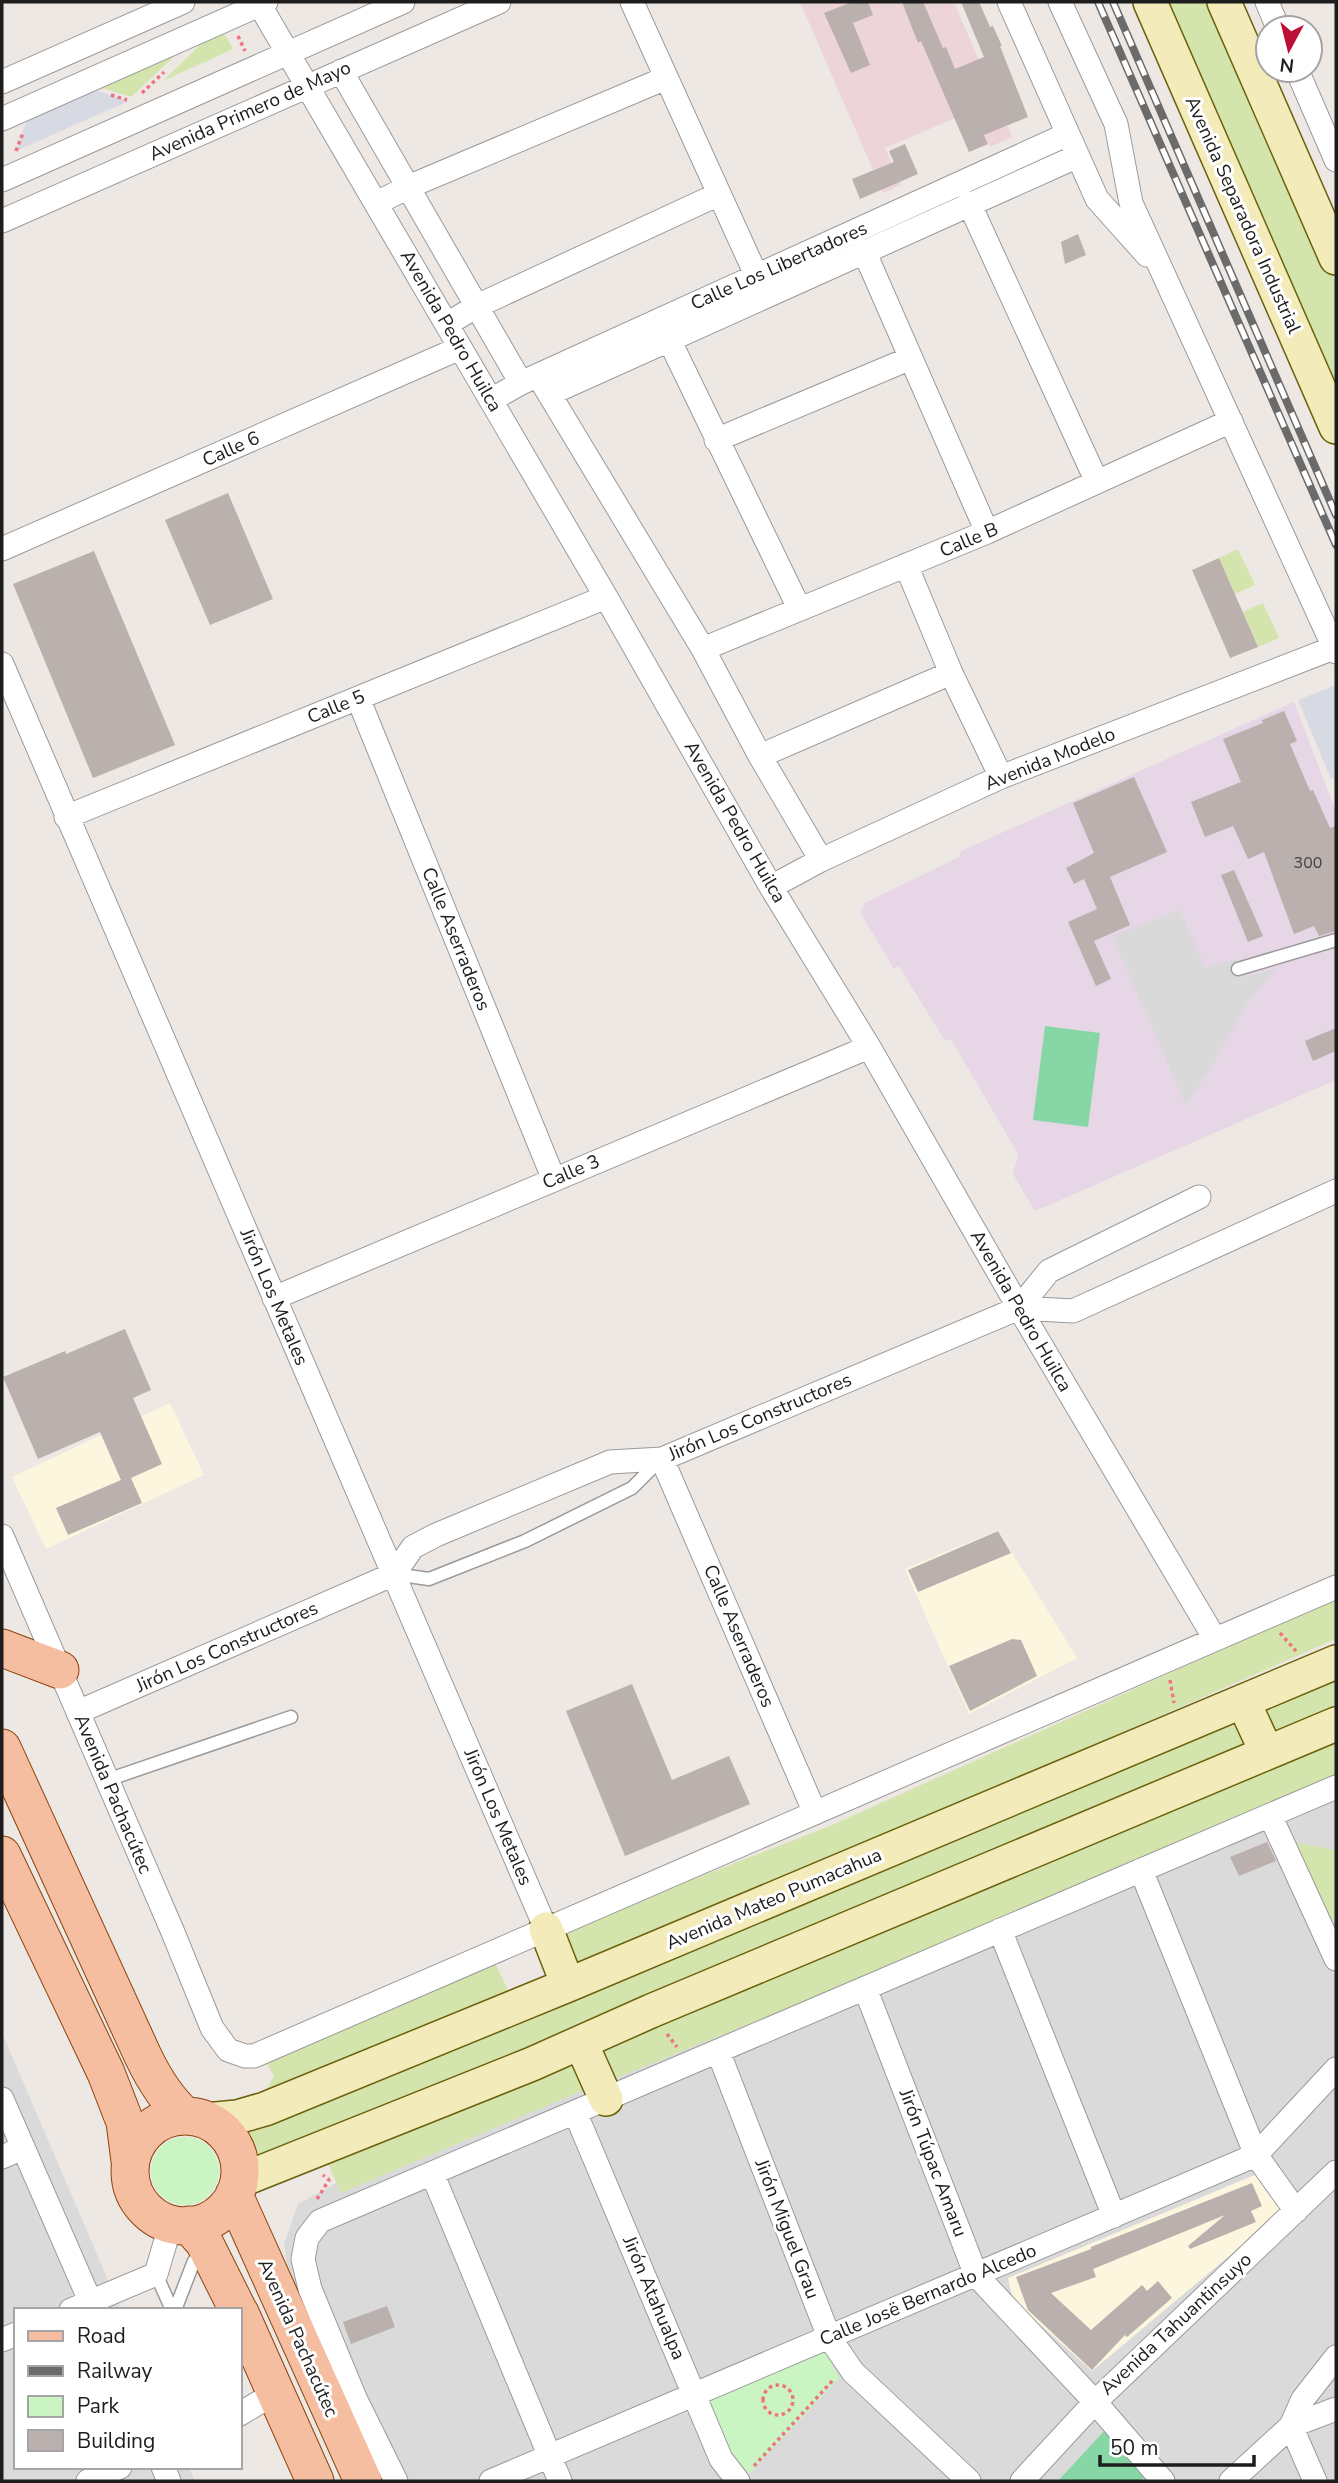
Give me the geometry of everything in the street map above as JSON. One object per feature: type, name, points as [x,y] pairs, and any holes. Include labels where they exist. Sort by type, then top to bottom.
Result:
[{"type":"main road","name":"Avenida Separadora Industrial","points":[[1150,2],[1336,428]]},
{"type":"main road","points":[[1224,2],[1336,258]]},
{"type":"main road","points":[[2,1647],[60,1670]]},
{"type":"main road","name":"Avenida Mateo Pumacahua","points":[[196,2118],[237,2117],[265,2109],[568,1985],[1336,1662]]},
{"type":"main road","points":[[1243,1701],[1267,1753]]},
{"type":"main road","points":[[179,2225],[209,2220],[233,2194],[581,2043],[1336,1724]]},
{"type":"main road","points":[[2,1748],[142,2056],[166,2096],[196,2118],[219,2128],[236,2152],[240,2166],[233,2194]]},
{"type":"main road","points":[[2,1855],[106,2073],[125,2122],[131,2183],[140,2203],[151,2214],[179,2225],[204,2242],[237,2308]]},
{"type":"main road","points":[[546,1929],[568,1985]]},
{"type":"main road","points":[[581,2043],[606,2099]]},
{"type":"main road","points":[[130,2161],[133,2150],[145,2132],[164,2120],[196,2118]]},
{"type":"main road","name":"Avenida Pachacútec","points":[[233,2194],[245,2268],[337,2481]]},
{"type":"main road","name":"Avenida Pachacútec","points":[[233,2194],[363,2481]]},
{"type":"main road","points":[[179,2225],[215,2308]]},
{"type":"main road","points":[[242,2329],[254,2403],[315,2481]]},
{"type":"main road","points":[[242,2368],[254,2403],[292,2481]]},
{"type":"street","points":[[2,82],[183,2]]},
{"type":"street","name":"Avenida Primero de Mayo","points":[[2,180],[402,2]]},
{"type":"street","name":"Avenida Primero de Mayo","points":[[2,221],[499,2]]},
{"type":"street","points":[[632,2],[757,277]]},
{"type":"street","points":[[1009,2],[1097,200],[1163,273]]},
{"type":"street","points":[[1060,2],[1116,124],[1131,203],[1336,649]]},
{"type":"street","points":[[2,119],[262,3]]},
{"type":"street","name":"Avenida Pedro Huilca","points":[[262,3],[771,887],[869,1048],[1215,1639]]},
{"type":"street","points":[[341,71],[477,306],[536,384],[703,649],[760,756],[821,860]]},
{"type":"street","points":[[377,203],[408,187],[666,78]]},
{"type":"street","points":[[1305,84],[1331,132],[1336,160]]},
{"type":"street","name":"Calle Los Libertadores","points":[[665,330],[757,277],[1068,134]]},
{"type":"street","name":"Calle Los Libertadores","points":[[491,400],[864,251],[1078,156]]},
{"type":"street","points":[[447,324],[477,306],[719,194]]},
{"type":"street","points":[[969,203],[1097,482]]},
{"type":"street","points":[[864,251],[987,533]]},
{"type":"street","points":[[665,330],[799,608]]},
{"type":"street","name":"Calle 6","points":[[2,549],[460,348]]},
{"type":"street","points":[[716,440],[911,358]]},
{"type":"street","name":"Calle B","points":[[703,649],[987,533],[1231,421]]},
{"type":"street","points":[[906,565],[951,673],[1001,777]]},
{"type":"street","name":"Calle 5","points":[[66,817],[606,597]]},
{"type":"street","name":"Avenida Modelo","points":[[771,887],[821,860],[1001,777],[1336,649]]},
{"type":"street","name":"Jirón Los Metales","points":[[2,664],[546,1929]]},
{"type":"street","points":[[760,756],[951,673]]},
{"type":"street","name":"Calle Aserraderos","points":[[358,698],[554,1180]]},
{"type":"street","name":"Calle 3","points":[[274,1297],[869,1048]]},
{"type":"street","name":"Jirón Los Constructores","points":[[78,1712],[394,1574],[413,1547],[436,1535],[610,1462],[662,1459],[1019,1308],[1073,1311],[1336,1191]]},
{"type":"street","points":[[1019,1308],[1049,1271],[1199,1197]]},
{"type":"street","name":"Calle Aserraderos","points":[[662,1459],[815,1813]]},
{"type":"street","name":"Avenida Pachacútec","points":[[2,1536],[212,2028],[228,2050],[254,2056],[546,1929]]},
{"type":"street","points":[[546,1929],[1336,1587]]},
{"type":"street","points":[[396,2481],[355,2398],[310,2289],[303,2259],[307,2238],[320,2221],[1336,1787]]},
{"type":"street","points":[[1270,1815],[1336,1959]]},
{"type":"street","points":[[1141,1870],[1256,2155],[1296,2211]]},
{"type":"street","points":[[1000,1930],[1114,2216]]},
{"type":"street","name":"Jirón Túpac Amaru","points":[[865,1988],[976,2275],[1163,2481]]},
{"type":"street","name":"Jirón Miguel Grau","points":[[718,2051],[829,2337],[853,2372],[969,2481]]},
{"type":"street","name":"Calle Josë Bernardo Alcedo","points":[[491,2481],[1256,2155],[1336,2069]]},
{"type":"street","points":[[2,2099],[85,2307],[156,2274],[179,2225]]},
{"type":"street","name":"Jirón Atahualpa","points":[[575,2112],[721,2459],[743,2476]]},
{"type":"street","points":[[2,2157],[23,2148]]},
{"type":"street","name":"Avenida Tahuantinsuyo","points":[[1021,2481],[1094,2402],[1336,2172]]},
{"type":"street","points":[[432,2173],[560,2481]]},
{"type":"street","points":[[1315,2481],[1291,2426],[1303,2399],[1336,2357]]},
{"type":"street","points":[[1231,2481],[1291,2426],[1336,2409]]},
{"type":"street","points":[[88,2481],[115,2469]]},
{"type":"lane","points":[[1238,969],[1336,940]]},
{"type":"lane","points":[[394,1574],[429,1579],[525,1541],[632,1488],[662,1459]]},
{"type":"lane","points":[[107,1780],[291,1717]]},
{"type":"lane","points":[[175,2308],[194,2261]]},
{"type":"lane","points":[[156,2274],[173,2308]]},
{"type":"path","points":[[743,2476],[836,2377]]},
{"type":"path","points":[[784,2387],[791,2394],[791,2407],[784,2413],[775,2415],[764,2405],[764,2395],[771,2388],[784,2387]]},
{"type":"path","points":[[784,2413],[794,2421]]},
{"type":"shaded area","points":[[800,2],[954,2],[1012,137],[990,147],[974,110],[885,148],[901,185],[883,193]]},
{"type":"shaded area","points":[[89,88],[129,101],[16,151],[29,114]]},
{"type":"shaded area","points":[[1336,685],[1336,777],[1331,779],[1298,700]]},
{"type":"shaded area","points":[[1294,702],[1336,812],[1336,1080],[1035,1211],[1013,1174],[1018,1154],[951,1039],[945,1041],[899,966],[894,969],[860,912],[865,903],[959,857],[961,851]]},
{"type":"shaded area","points":[[1180,910],[1205,968],[1235,959],[1242,978],[1277,969],[1248,1002],[1186,1105],[1112,936]]},
{"type":"shaded area","points":[[170,1403],[204,1475],[46,1549],[12,1477]]},
{"type":"shaded area","points":[[998,1530],[1077,1658],[969,1714],[905,1569]]},
{"type":"shaded area","points":[[1336,1764],[1336,2481],[380,2481],[289,2280],[284,2244],[298,2204],[373,2163],[743,2001]]},
{"type":"shaded area","points":[[2,2033],[120,2308],[14,2308],[14,2469],[190,2469],[195,2481],[2,2481]]},
{"type":"shaded area","points":[[1257,2174],[1285,2209],[1092,2371],[1013,2300],[1008,2278]]},
{"type":"green space","points":[[1163,2],[1214,2],[1336,283],[1336,399]]},
{"type":"green space","points":[[224,33],[233,49],[163,81],[203,42]]},
{"type":"green space","points":[[178,53],[131,97],[99,87]]},
{"type":"green space","points":[[1238,549],[1255,585],[1235,594],[1219,558]]},
{"type":"green space","points":[[1263,603],[1279,638],[1258,647],[1243,612]]},
{"type":"green space","points":[[1045,1026],[1100,1033],[1088,1127],[1033,1120]]},
{"type":"green space","points":[[1336,1598],[1336,1639],[689,1922],[571,1969],[556,1933],[832,1825]]},
{"type":"green space","points":[[1336,1671],[1336,1711],[244,2168],[233,2139],[225,2129]]},
{"type":"green space","points":[[1336,1738],[1336,1774],[862,1978],[616,2078],[600,2040]]},
{"type":"green space","points":[[1292,1842],[1336,1850],[1336,1919],[1330,1922]]},
{"type":"green space","points":[[493,1959],[510,1994],[264,2093],[274,2076],[265,2060]]},
{"type":"green space","points":[[567,2054],[584,2090],[341,2193],[326,2160]]},
{"type":"green space","points":[[185,2137],[198,2140],[209,2147],[216,2158],[219,2171],[216,2184],[209,2195],[198,2202],[185,2205],[172,2202],[161,2195],[154,2184],[151,2171],[154,2158],[161,2147],[172,2140]]},
{"type":"green space","points":[[825,2350],[839,2378],[747,2476],[728,2447],[706,2401]]},
{"type":"green space","points":[[1105,2430],[1150,2471],[1141,2481],[1058,2481]]},
{"type":"building","points":[[852,2],[868,2],[873,15],[853,23],[870,65],[851,73],[824,13]]},
{"type":"building","points":[[902,2],[923,2],[955,69],[984,57],[961,2],[979,2],[1002,46],[1028,117],[984,135],[988,144],[969,152],[921,41],[918,43]]},
{"type":"building","points":[[905,144],[918,174],[860,199],[852,179],[894,162],[889,151]]},
{"type":"building","points":[[1078,234],[1086,255],[1065,264],[1061,242]]},
{"type":"building","points":[[228,493],[273,599],[210,625],[165,520]]},
{"type":"building","points":[[94,551],[175,745],[93,778],[13,584]]},
{"type":"building","points":[[1219,558],[1258,647],[1230,658],[1192,570]]},
{"type":"building","points":[[1284,711],[1297,741],[1290,744],[1310,791],[1313,790],[1330,828],[1336,826],[1336,931],[1319,936],[1314,926],[1294,934],[1264,852],[1248,859],[1233,826],[1205,837],[1191,802],[1241,782],[1223,739],[1263,723],[1262,720]]},
{"type":"building","points":[[1134,777],[1167,852],[1110,877],[1130,925],[1094,941],[1111,979],[1096,986],[1068,922],[1097,909],[1084,879],[1074,884],[1066,868],[1094,853],[1073,803]]},
{"type":"building","points":[[1234,870],[1263,936],[1248,942],[1221,875]]},
{"type":"building","points":[[1336,1028],[1336,1051],[1313,1061],[1305,1041]]},
{"type":"building","points":[[125,1329],[151,1390],[133,1398],[162,1464],[131,1478],[142,1503],[68,1535],[56,1508],[121,1480],[100,1432],[38,1459],[3,1377]]},
{"type":"building","points":[[998,1531],[1011,1553],[918,1592],[908,1570]]},
{"type":"building","points":[[1012,1639],[1021,1640],[1037,1676],[970,1711],[949,1666]]},
{"type":"building","points":[[632,1684],[672,1780],[729,1756],[750,1804],[625,1856],[566,1711]]},
{"type":"building","points":[[1267,1842],[1276,1861],[1239,1876],[1230,1857]]},
{"type":"building","points":[[1252,2183],[1262,2206],[1251,2211],[1256,2222],[1190,2249],[1188,2246],[1225,2215],[1093,2269],[1096,2277],[1051,2293],[1091,2330],[1142,2285],[1147,2291],[1158,2281],[1172,2298],[1127,2337],[1125,2335],[1092,2370],[1028,2310],[1016,2277]]},
{"type":"building","points":[[387,2306],[395,2327],[351,2344],[343,2322]]},
{"type":"railway","points":[[1098,2],[1336,545]]},
{"type":"railway","points":[[1113,2],[1336,515]]}]
